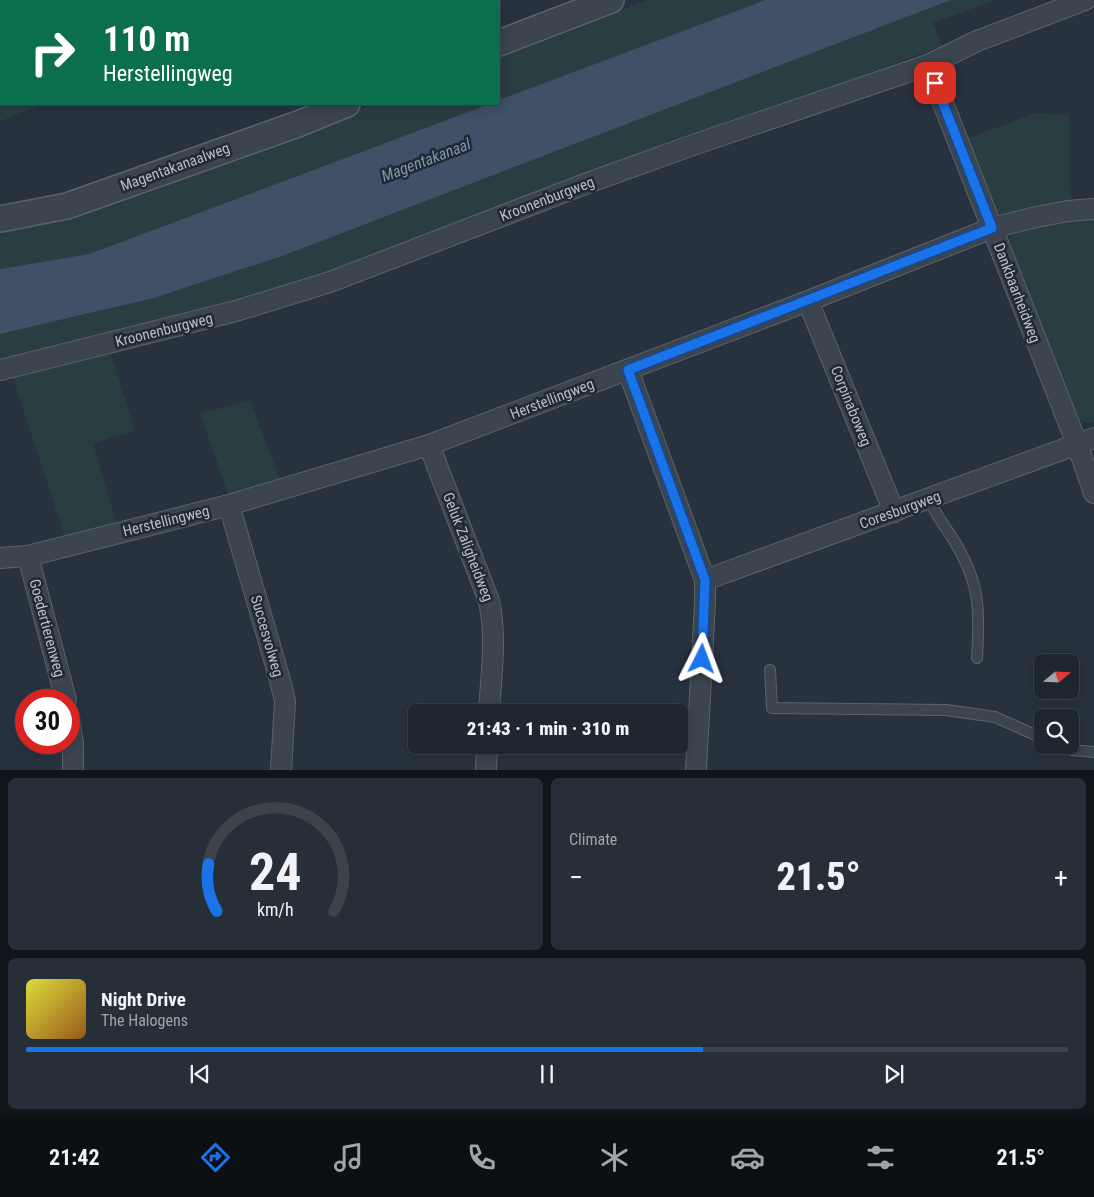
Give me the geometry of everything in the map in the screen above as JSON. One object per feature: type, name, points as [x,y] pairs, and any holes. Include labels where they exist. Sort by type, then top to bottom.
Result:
[{"type":"street","points":[[500,43],[611,0]]},
{"type":"street","name":"Kroonenburgweg","points":[[0,370],[236,311],[330,282],[593,181],[928,65],[977,41],[1085,0]]},
{"type":"street","name":"Dankbaarheidweg","points":[[928,65],[992,228],[1086,441],[1094,493]]},
{"type":"street","name":"Magentakanaalweg","points":[[0,219],[67,206],[289,127],[344,105]]},
{"type":"street","name":"Herstellingweg","points":[[0,558],[28,556],[229,505],[429,445],[808,301],[992,228],[1044,215],[1094,209]]},
{"type":"street","name":"Corpinaboweg","points":[[808,301],[894,512]]},
{"type":"street","points":[[628,370],[705,580],[696,770]]},
{"type":"street","name":"Coresburgweg","points":[[705,580],[1086,441]]},
{"type":"street","name":"Geluk Zaligheidweg","points":[[429,445],[490,601],[493,616],[493,638],[489,704]]},
{"type":"street","name":"Succesvolweg","points":[[229,505],[285,701],[281,770]]},
{"type":"street","name":"Goedertierenweg","points":[[28,556],[63,689]]},
{"type":"street","points":[[72,770],[73,754]]},
{"type":"street","points":[[486,770],[487,754]]},
{"type":"lane","points":[[929,499],[970,571],[976,589],[979,618],[978,658]]},
{"type":"lane","points":[[770,670],[772,708],[946,710],[995,717],[1034,734]]},
{"type":"lane","points":[[1079,751],[1094,752]]},
{"type":"green space","points":[[648,0],[765,0],[500,100],[500,57]]},
{"type":"green space","points":[[951,0],[995,0],[933,23],[942,46],[278,291],[0,363],[0,334],[154,298],[285,255]]},
{"type":"green space","points":[[0,105],[41,105],[0,121]]},
{"type":"green space","points":[[371,105],[486,105],[89,254],[0,269],[0,228],[88,213]]},
{"type":"green space","points":[[1036,113],[1069,115],[1071,204],[1006,216],[997,212],[991,206],[963,140]]},
{"type":"green space","points":[[1094,215],[1094,423],[1077,421],[1007,249],[1009,238],[1014,231]]},
{"type":"green space","points":[[110,351],[135,431],[93,443],[117,525],[65,537],[12,375]]},
{"type":"green space","points":[[250,400],[282,485],[230,499],[200,414]]},
{"type":"water","name":"Magentakanaal","points":[[765,0],[951,0],[285,255],[154,298],[0,334],[0,269],[89,254],[486,105],[500,105],[500,100]]},
{"type":"route","points":[[702,659],[705,580],[628,370],[992,228],[935,83]]}]
